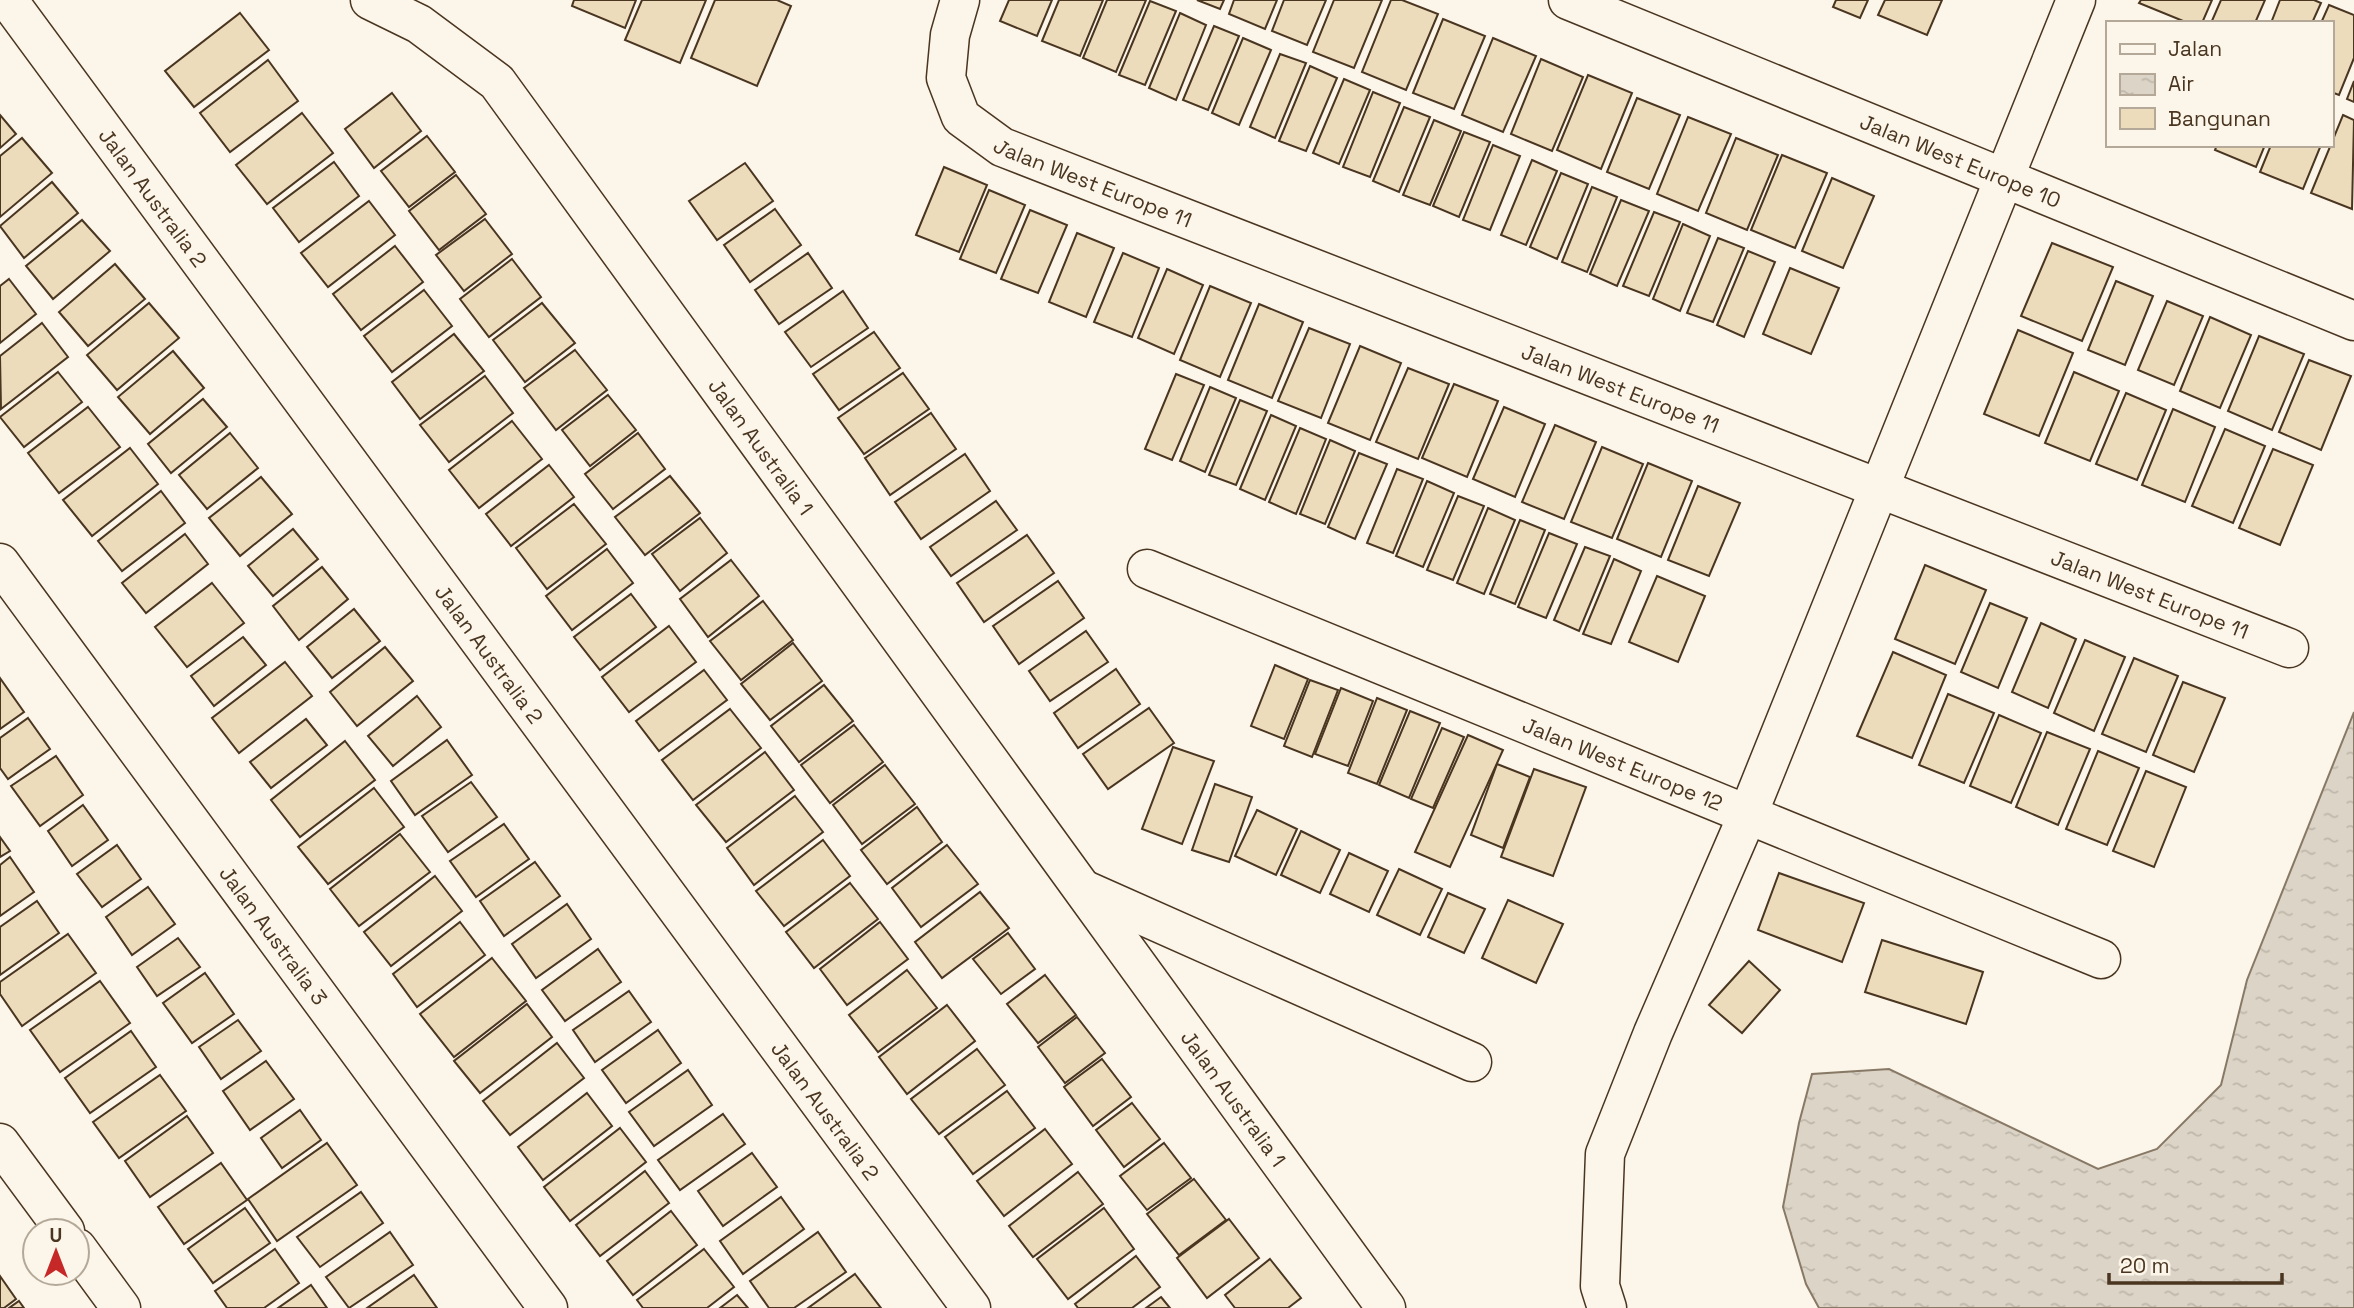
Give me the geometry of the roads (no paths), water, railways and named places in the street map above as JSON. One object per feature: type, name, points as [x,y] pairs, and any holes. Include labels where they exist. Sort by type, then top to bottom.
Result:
[{"type":"street","name":"Jalan Australia 2","points":[[8,0],[971,1308]]},
{"type":"street","name":"Jalan Australia 1","points":[[370,0],[419,24],[497,82],[1386,1308]]},
{"type":"street","name":"Jalan West Europe 11","points":[[960,0],[950,35],[946,78],[961,117],[1002,147],[2289,648]]},
{"type":"street","name":"Jalan West Europe 10","points":[[1568,0],[2354,321]]},
{"type":"street","points":[[1607,1308],[1600,1286],[1605,1154],[1653,1033],[1748,814],[2076,0]]},
{"type":"street","name":"Jalan Australia 3","points":[[0,563],[548,1308]]},
{"type":"street","name":"Jalan West Europe 12","points":[[1147,569],[2101,959]]},
{"type":"street","points":[[1083,889],[1472,1062]]},
{"type":"street","points":[[0,1143],[55,1217]]},
{"type":"street","points":[[91,1267],[121,1308]]},
{"type":"water","points":[[2354,712],[2354,1308],[1819,1308],[1806,1284],[1783,1207],[1799,1123],[1812,1074],[1889,1069],[2098,1169],[2157,1149],[2221,1085],[2247,980]]}]
